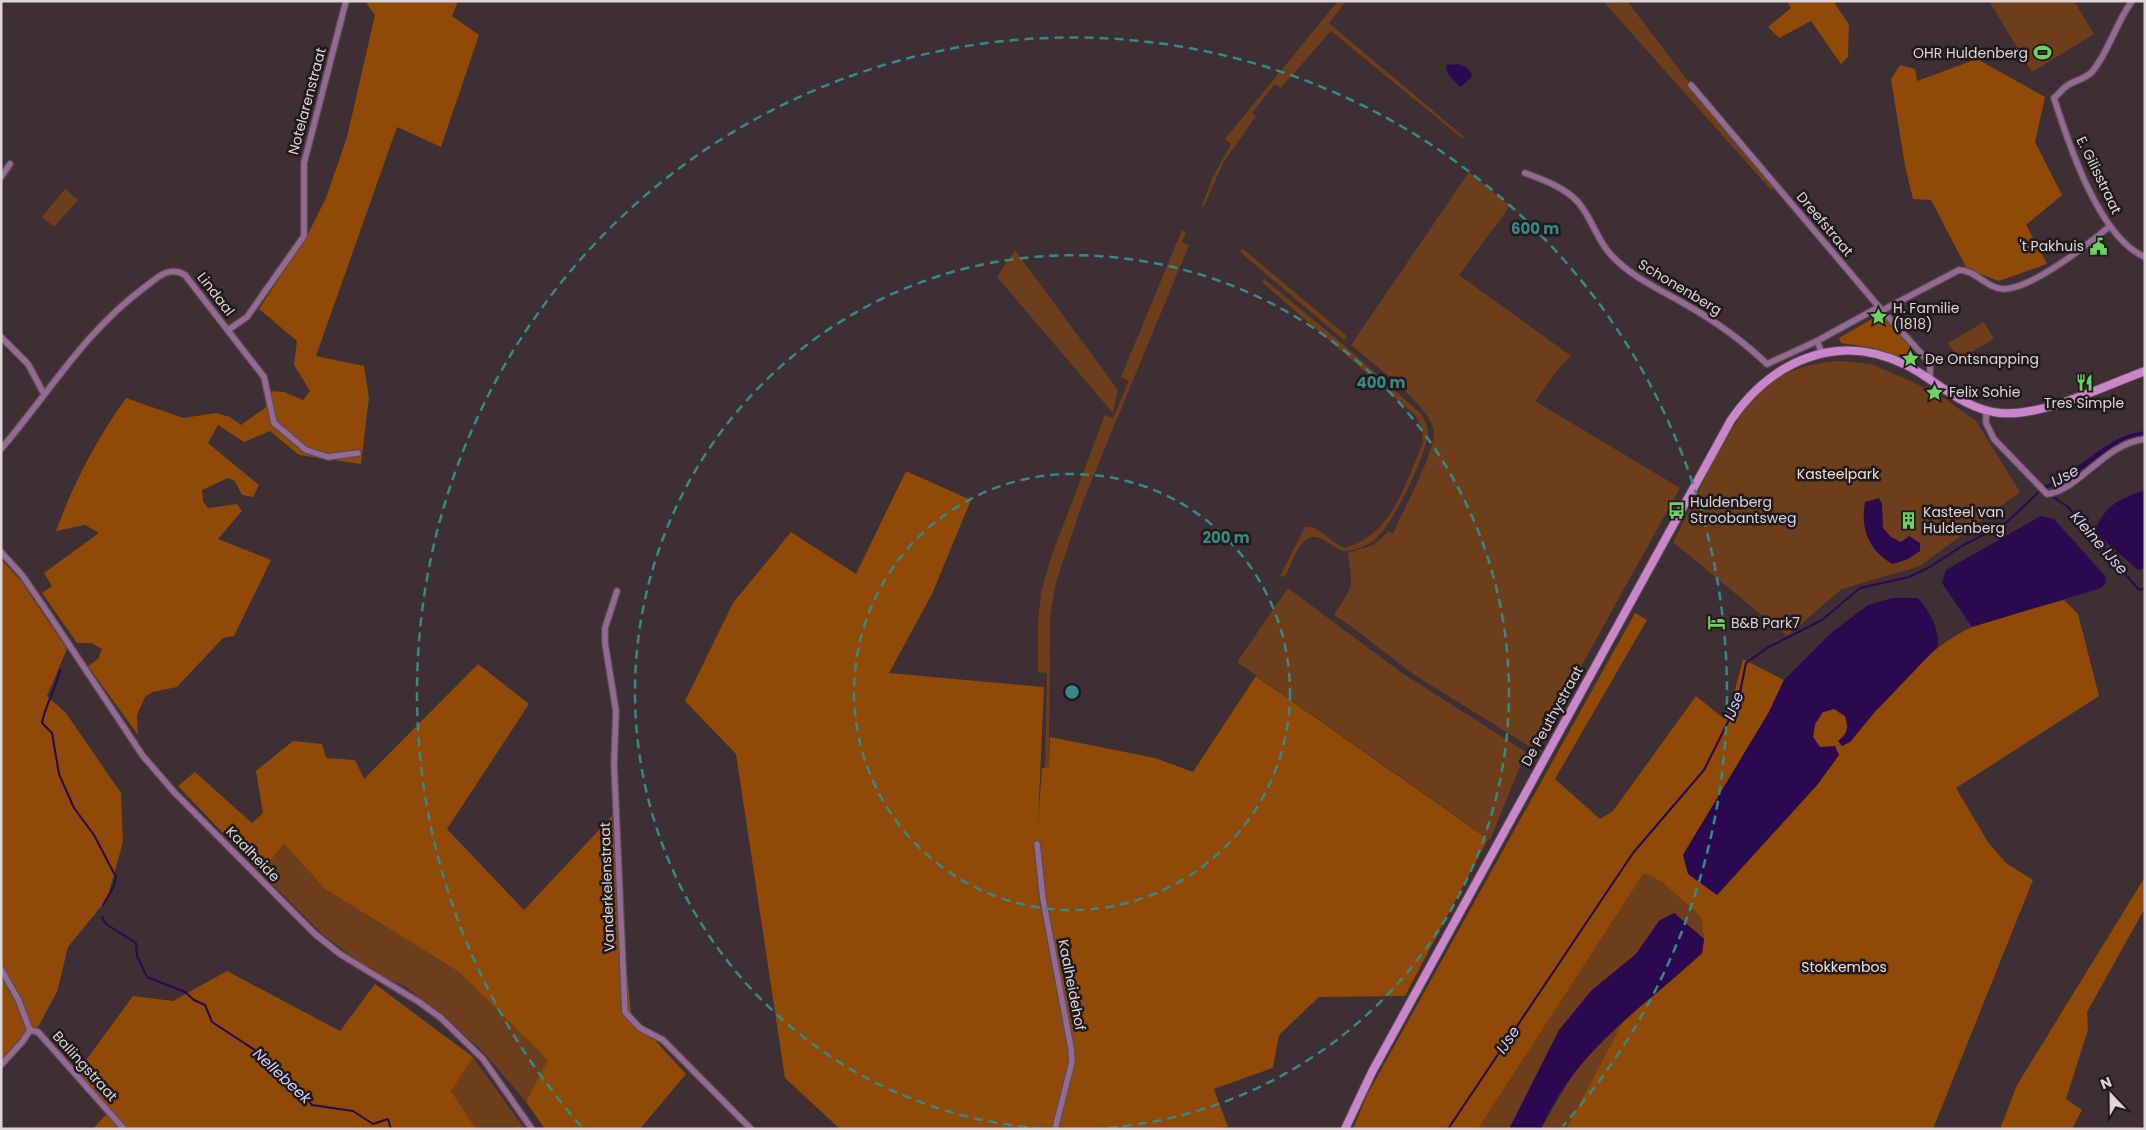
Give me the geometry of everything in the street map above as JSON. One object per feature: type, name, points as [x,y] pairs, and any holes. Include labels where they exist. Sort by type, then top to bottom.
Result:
[{"type":"main road","name":"De Peuthystraat","points":[[1345,1129],[1372,1072],[1731,420],[1750,394],[1777,372],[1798,361],[1822,353],[1859,352],[1883,356],[1907,365],[1961,402],[1986,410],[2016,413],[2040,409],[2145,371]]},
{"type":"street","name":"Notelarenstraat","points":[[228,330],[247,317],[304,236],[304,163],[346,1]]},
{"type":"street","name":"E. Gilisstraat","points":[[2132,1],[2118,22],[2109,47],[2094,68],[2083,79],[2066,86],[2054,98],[2073,157],[2110,226],[2125,244],[2145,257]]},
{"type":"street","name":"Dreefstraat","points":[[1690,85],[1930,363],[1930,381]]},
{"type":"street","points":[[1,177],[10,164]]},
{"type":"street","name":"Schonenberg","points":[[1525,173],[1551,183],[1578,203],[1593,230],[1611,256],[1634,276],[1715,322],[1742,341],[1767,364],[1817,341]]},
{"type":"street","points":[[1822,353],[1817,341],[1958,270],[1970,273],[1994,287],[2004,289],[2018,285],[2066,260],[2110,226]]},
{"type":"street","name":"Lindaal","points":[[1,449],[107,318],[168,272],[177,271],[185,275],[264,377],[274,423],[306,450],[328,457],[358,454]]},
{"type":"street","points":[[1,337],[28,364],[44,394]]},
{"type":"street","points":[[1986,410],[1986,423],[1994,439],[2006,449],[2042,490],[2049,494],[2059,489],[2115,449],[2124,444],[2145,439]]},
{"type":"street","name":"Kaalheide","points":[[1,552],[22,575],[143,756],[174,792],[315,934],[340,954],[419,1002],[462,1037],[483,1059],[532,1129]]},
{"type":"street","name":"Vanderkelenstraat","points":[[616,591],[605,628],[605,642],[616,711],[614,763],[625,1012],[640,1028],[662,1040],[751,1129]]},
{"type":"street","name":"Kaalheidehof","points":[[1037,844],[1043,899],[1072,1062],[1055,1129]]},
{"type":"street","points":[[1,969],[18,999],[30,1030],[1,1065]]},
{"type":"street","name":"Ballingstraat","points":[[30,1030],[38,1032],[124,1129]]},
{"type":"green space","points":[[365,1],[458,1],[452,16],[479,35],[441,147],[397,127],[316,356],[364,366],[369,398],[361,464],[299,455],[270,431],[244,442],[218,425],[208,443],[259,485],[253,497],[242,495],[235,481],[228,478],[202,490],[203,501],[208,508],[237,504],[242,511],[218,539],[271,560],[234,636],[223,638],[177,687],[153,692],[145,697],[137,715],[138,735],[88,666],[98,659],[102,649],[91,643],[77,643],[42,593],[52,586],[44,573],[99,533],[85,525],[56,531],[86,463],[126,398],[183,418],[216,413],[230,417],[241,425],[272,403],[269,391],[284,392],[303,400],[310,391],[294,365],[297,341],[259,309],[307,236],[326,198],[347,137],[375,15]]},
{"type":"green space","points":[[1338,1],[1346,1],[1329,23],[1464,137],[1463,139],[1331,31],[1281,88],[1275,84],[1252,113],[1256,116],[1223,163],[1204,206],[1202,205],[1213,177],[1231,144],[1225,139]]},
{"type":"green space","points":[[1603,1],[1627,1],[1691,85],[1776,185],[1771,190]]},
{"type":"green space","points":[[1787,1],[1833,1],[1849,24],[1848,57],[1841,64],[1811,21],[1779,38],[1768,27],[1791,8]]},
{"type":"green space","name":"OHR Huldenberg","points":[[1989,1],[2074,1],[2094,34],[2032,72]]},
{"type":"green space","points":[[1977,59],[2045,97],[2035,142],[2062,195],[2026,225],[2047,264],[1999,281],[1967,269],[1931,200],[1913,199],[1905,166],[1891,79],[1900,65],[1915,69],[1917,81]]},
{"type":"green space","points":[[1469,172],[1510,206],[1459,275],[1571,356],[1560,367],[1535,401],[1680,488],[1537,746],[1529,746],[1413,674],[1334,615],[1349,591],[1351,574],[1348,553],[1374,545],[1389,531],[1393,534],[1430,452],[1434,430],[1430,420],[1411,397],[1351,345]]},
{"type":"green space","points":[[65,189],[78,200],[54,227],[42,217]]},
{"type":"green space","points":[[1182,230],[1186,232],[1182,242],[1189,245],[1083,501],[1056,582],[1050,616],[1049,768],[1045,767],[1047,673],[1038,672],[1038,622],[1041,593],[1050,560],[1105,415],[1113,418],[1129,381],[1121,377]]},
{"type":"green space","points":[[1242,248],[1347,336],[1344,340],[1240,252]]},
{"type":"green space","points":[[1015,250],[1118,390],[1113,413],[997,277]]},
{"type":"green space","points":[[1264,279],[1344,345],[1420,413],[1426,422],[1428,431],[1426,445],[1406,493],[1397,510],[1378,536],[1364,546],[1347,551],[1318,538],[1309,538],[1301,545],[1285,577],[1280,576],[1305,527],[1315,528],[1345,548],[1362,541],[1375,531],[1386,519],[1403,491],[1423,443],[1422,428],[1415,415],[1262,282]]},
{"type":"green space","points":[[1882,313],[1912,349],[1908,354],[1898,358],[1873,348],[1841,343],[1839,338]]},
{"type":"green space","points":[[1984,322],[1994,339],[1958,360],[1948,343]]},
{"type":"green space","name":"Kasteelpark","points":[[1840,361],[1871,364],[1911,381],[1944,398],[1976,421],[2020,492],[1920,566],[1842,589],[1787,636],[1673,542],[1716,456],[1743,412],[1757,395],[1771,382],[1787,373],[1813,365]]},
{"type":"green space","points":[[906,471],[971,500],[932,594],[889,673],[1044,687],[1038,824],[1042,768],[1049,767],[1050,737],[1155,758],[1193,772],[1256,676],[1488,839],[1405,996],[1319,997],[1279,1035],[1273,1068],[1214,1089],[1228,1127],[1203,1129],[840,1129],[785,1078],[736,754],[685,701],[733,603],[791,532],[856,574]]},
{"type":"green space","points":[[1,559],[21,581],[67,649],[47,696],[66,713],[121,793],[123,842],[107,899],[68,947],[57,992],[38,1027],[1,1068]]},
{"type":"green space","points":[[1288,588],[1402,673],[1526,752],[1490,840],[1237,662]]},
{"type":"green space","name":"Stokkembos","points":[[2064,600],[2078,614],[2099,696],[1956,788],[1988,842],[2006,863],[2033,880],[1933,1129],[1566,1129],[1625,1018],[1702,953],[1704,939],[1701,917],[1662,882],[1644,873],[1478,1129],[1353,1129],[1367,1095],[1635,613],[1647,620],[1555,779],[1600,819],[1613,811],[1696,696],[1727,721],[1743,659],[1784,680],[1769,712],[1683,855],[1717,895],[1817,785],[1839,755],[1820,747],[1813,737],[1815,724],[1823,712],[1834,709],[1845,716],[1848,730],[1844,737],[1850,742],[1905,678],[1921,662],[1955,636],[1994,619]]},
{"type":"green space","points":[[478,664],[529,704],[447,829],[524,910],[612,816],[631,1014],[686,1074],[640,1129],[545,1129],[526,1102],[548,1060],[459,972],[325,889],[284,844],[261,873],[178,786],[195,772],[252,823],[263,813],[256,771],[293,741],[322,744],[326,758],[355,760],[364,779]]},
{"type":"green space","points":[[284,844],[325,889],[459,972],[549,1060],[526,1102],[485,1054],[455,1026],[405,986],[378,975],[324,936],[261,873]]},
{"type":"green space","points":[[1644,873],[1662,882],[1701,917],[1704,939],[1674,913],[1659,921],[1636,954],[1591,991],[1509,1129],[1478,1129]]},
{"type":"green space","points":[[2145,877],[2145,908],[2087,1012],[2088,1030],[2066,1099],[2082,1110],[2072,1129],[2000,1129],[2017,1085]]},
{"type":"green space","points":[[227,971],[340,1031],[375,984],[473,1057],[451,1091],[476,1129],[93,1129],[110,1110],[78,1071],[133,996],[173,1001]]},
{"type":"green space","points":[[1625,1018],[1566,1129],[1541,1129],[1577,1067]]},
{"type":"green space","points":[[473,1057],[525,1129],[476,1129],[450,1091]]},
{"type":"water","points":[[1458,64],[1466,67],[1472,74],[1471,78],[1460,87],[1448,74],[1446,65]]},
{"type":"water","points":[[2145,431],[2145,436],[2126,439],[2071,477],[2044,490],[2041,487],[2068,473],[2117,440]]},
{"type":"water","points":[[2145,490],[2145,568],[2138,570],[2094,531],[2108,509],[2114,504]]},
{"type":"water","points":[[1879,498],[1882,504],[1883,528],[1891,537],[1901,542],[1909,536],[1920,543],[1920,551],[1908,559],[1893,564],[1878,553],[1868,538],[1864,521],[1865,502]]},
{"type":"water","points":[[2041,516],[2054,519],[2105,576],[2106,583],[2101,588],[1972,627],[1942,583],[1946,570]]},
{"type":"water","points":[[1893,598],[1918,598],[1933,620],[1938,646],[1874,713],[1850,742],[1842,746],[1838,741],[1847,730],[1845,716],[1834,709],[1823,712],[1815,724],[1813,737],[1820,747],[1835,746],[1839,755],[1817,785],[1717,895],[1688,874],[1683,855],[1769,712],[1784,680],[1831,633],[1868,605]]},
{"type":"water","points":[[1674,913],[1704,939],[1702,953],[1633,1013],[1591,1053],[1573,1075],[1541,1129],[1509,1129],[1559,1030],[1591,991],[1636,954],[1659,921]]},
{"type":"waterway","name":"IJse","points":[[1448,1129],[1633,853],[1704,770],[1738,702],[1746,663],[1767,648],[1822,620],[1860,588],[1909,577],[2007,522],[2041,490]]},
{"type":"waterway","name":"Kleine IJse","points":[[2052,496],[2068,507],[2139,590],[2145,588]]},
{"type":"waterway","name":"Nellebeek","points":[[60,670],[42,723],[52,733],[59,774],[74,808],[94,835],[116,877],[114,886],[103,905]]},
{"type":"waterway","name":"Nellebeek","points":[[102,917],[106,924],[136,943],[137,956],[147,977],[185,992],[194,1000],[205,1005],[212,1022],[264,1056],[274,1069],[295,1084],[312,1105],[353,1111],[373,1124],[388,1119],[391,1129]]},
{"type":"place","name":"OHR Huldenberg","points":[[2042,53]]},
{"type":"place","name":"'t Pakhuis","points":[[2098,246]]},
{"type":"place","name":"H. Familie (1818)","points":[[1879,316]]},
{"type":"place","name":"De Ontsnapping","points":[[1911,359]]},
{"type":"place","name":"Tres Simple","points":[[2084,383]]},
{"type":"place","name":"Felix Sohie","points":[[1935,392]]},
{"type":"place","name":"Huldenberg Stroobantsweg","points":[[1676,510]]},
{"type":"place","name":"Kasteel van Huldenberg","points":[[1909,520]]},
{"type":"place","name":"B&B Park7","points":[[1717,623]]}]
